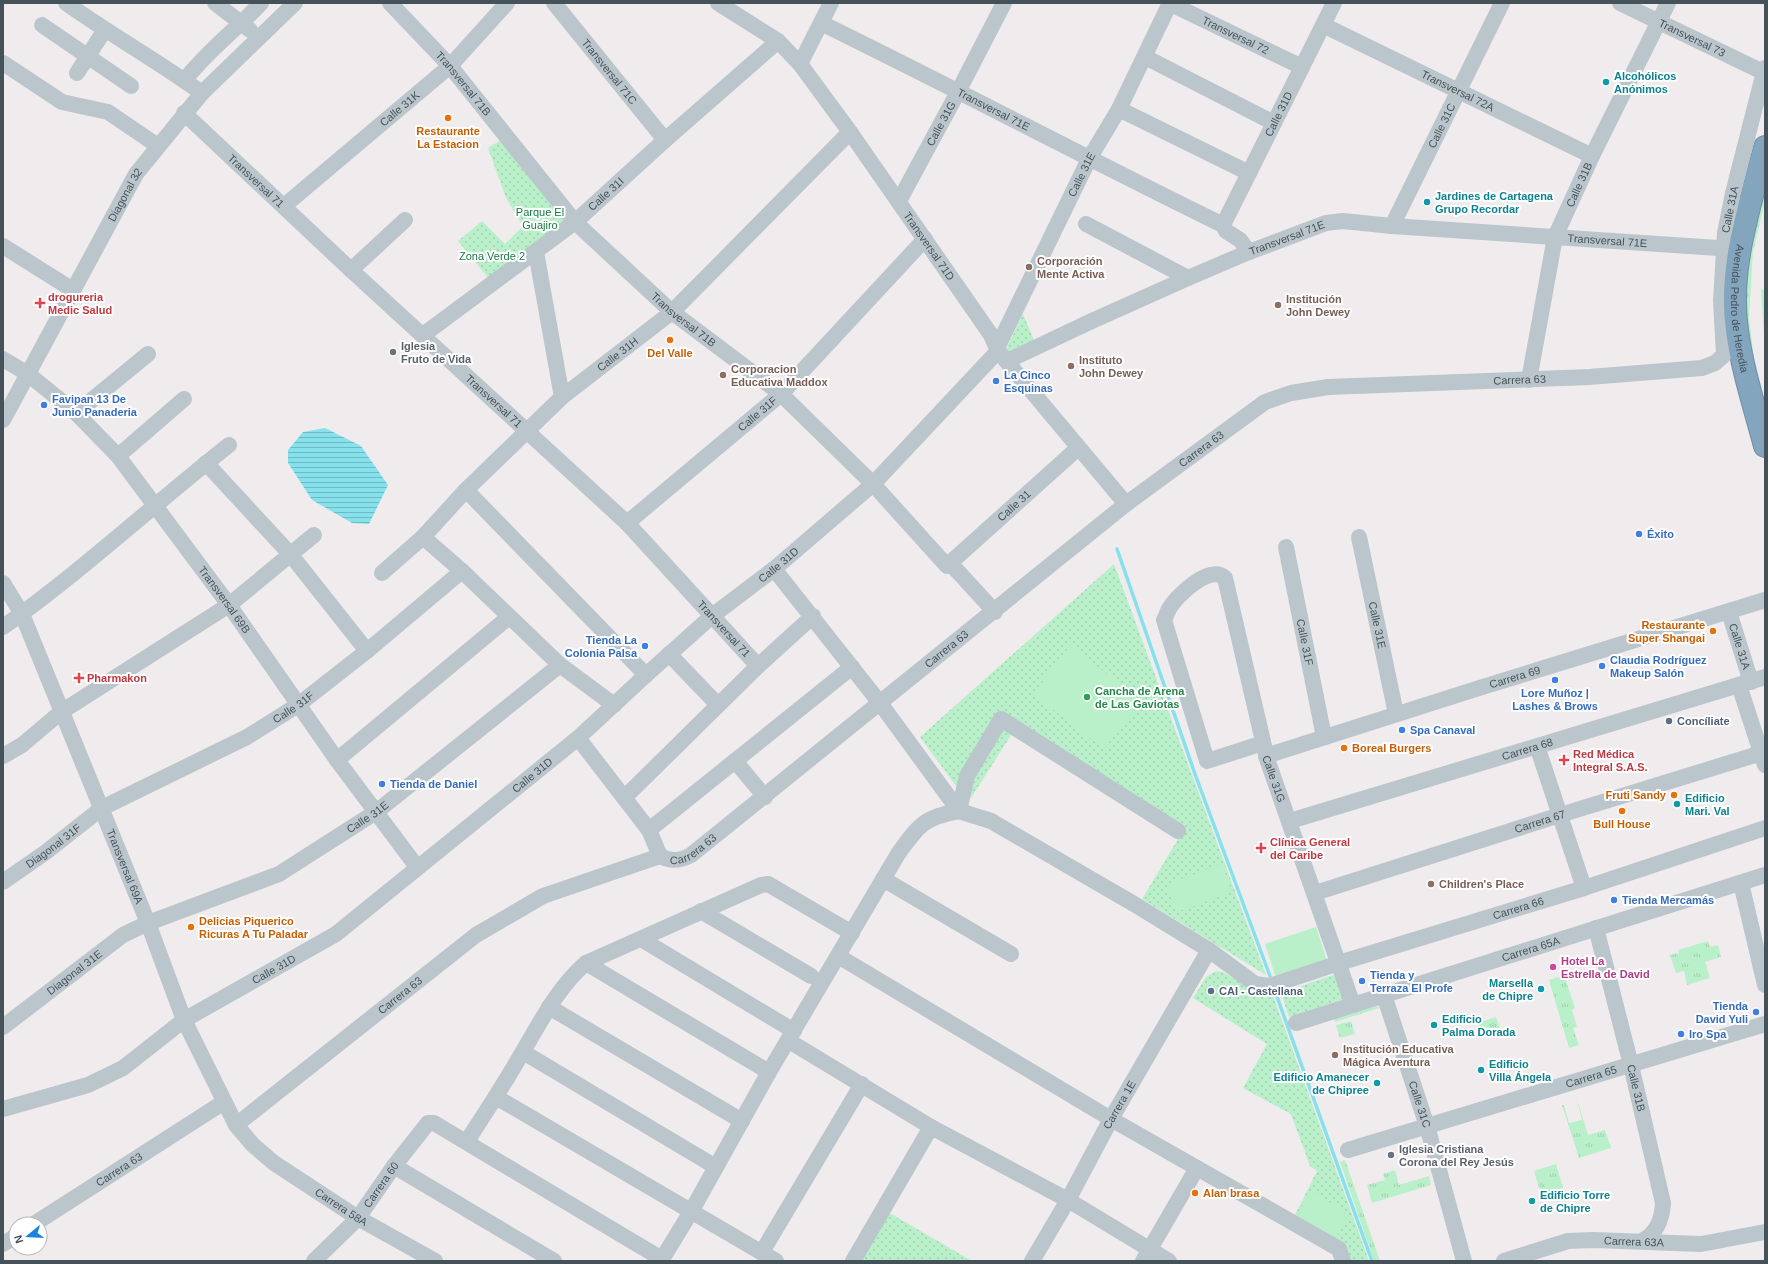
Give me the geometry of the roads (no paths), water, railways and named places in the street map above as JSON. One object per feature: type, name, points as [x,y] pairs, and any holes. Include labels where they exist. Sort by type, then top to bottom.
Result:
[{"type":"highway","name":"Avenida Pedro de Heredia","points":[[1765,147],[1732,249],[1736,329],[1733,355],[1752,396],[1765,446]]},
{"type":"street","points":[[66,3],[82,8],[104,30],[160,62],[202,93]]},
{"type":"street","points":[[215,3],[243,22],[258,38]]},
{"type":"street","points":[[185,80],[194,68],[261,3]]},
{"type":"street","name":"Diagonal 32","points":[[3,420],[136,174],[184,113],[202,93],[294,3]]},
{"type":"street","name":"Transversal 71B","points":[[390,3],[450,66],[574,222],[672,312],[781,394],[873,484],[947,566],[950,563],[995,612]]},
{"type":"street","name":"Calle 31K","points":[[284,206],[450,66],[507,3]]},
{"type":"street","name":"Transversal 71C","points":[[554,3],[665,140]]},
{"type":"street","name":"Transversal 71D","points":[[718,3],[778,40],[800,64],[899,201],[991,335],[1001,353],[1078,448],[1126,504]]},
{"type":"street","points":[[800,64],[830,3]]},
{"type":"street","name":"Calle 31G","points":[[899,201],[960,90],[1004,3]]},
{"type":"street","name":"Calle 31E","points":[[1001,353],[1089,159],[1119,109],[1170,3]]},
{"type":"street","name":"Transversal 72","points":[[1170,3],[1302,67]]},
{"type":"street","name":"Calle 31D","points":[[1223,225],[1334,3]]},
{"type":"street","name":"Calle 31C","points":[[1392,226],[1502,3]]},
{"type":"street","name":"Transversal 73","points":[[1620,3],[1765,71]]},
{"type":"street","name":"Calle 31B","points":[[1529,380],[1555,237],[1592,156],[1668,3]]},
{"type":"street","name":"Transversal 71E","points":[[821,23],[960,90],[1089,159],[1223,225],[1226,231],[1240,240],[1249,252],[1326,223],[1343,221],[1392,226],[1732,249]]},
{"type":"street","points":[[42,25],[131,86]]},
{"type":"street","name":"Transversal 72A","points":[[1323,25],[1592,156]]},
{"type":"street","points":[[77,72],[104,30]]},
{"type":"street","name":"Calle 31I","points":[[423,335],[536,252],[574,222],[778,40]]},
{"type":"street","points":[[1145,57],[1274,123]]},
{"type":"street","points":[[3,64],[62,102],[108,112],[158,146]]},
{"type":"street","name":"Calle 31A","points":[[1732,249],[1732,193],[1765,71]]},
{"type":"street","points":[[1119,109],[1249,173]]},
{"type":"street","name":"Transversal 71","points":[[184,113],[351,270],[627,523],[758,666]]},
{"type":"street","name":"Calle 31H","points":[[382,573],[422,537],[466,490],[562,396],[672,312],[834,150],[850,132]]},
{"type":"street","points":[[351,270],[405,220]]},
{"type":"street","points":[[1086,224],[1188,278]]},
{"type":"street","name":"Calle 31F","points":[[627,523],[781,394],[925,239]]},
{"type":"street","points":[[3,246],[73,290]]},
{"type":"street","points":[[536,252],[562,396]]},
{"type":"street","points":[[1001,353],[1094,320],[1249,252]]},
{"type":"street","name":"Calle 31D","points":[[3,1109],[88,1085],[123,1068],[184,1020],[336,934],[578,738],[712,616],[774,569],[873,484],[1001,353]]},
{"type":"street","points":[[76,413],[148,354]]},
{"type":"street","name":"Carrera 63","points":[[236,1125],[476,935],[543,896],[660,856],[674,860],[690,855],[764,797],[884,708],[995,612],[1126,504],[1264,402],[1291,393],[1328,387],[1529,380],[1702,368],[1733,355]]},
{"type":"street","name":"Transversal 69B","points":[[3,359],[28,374],[76,413],[118,456],[229,605],[337,760],[417,867]]},
{"type":"street","points":[[118,456],[184,399]]},
{"type":"street","points":[[3,627],[22,614],[155,507],[229,445]]},
{"type":"street","name":"Calle 31","points":[[950,563],[1078,448]]},
{"type":"street","points":[[206,463],[291,555],[367,651]]},
{"type":"street","points":[[466,490],[646,675]]},
{"type":"street","points":[[3,756],[22,745],[61,712],[229,605],[314,535]]},
{"type":"street","points":[[422,537],[462,571],[560,665],[614,705]]},
{"type":"street","name":"Calle 31E","points":[[1359,537],[1396,714]]},
{"type":"street","name":"Calle 31F","points":[[1286,547],[1324,737]]},
{"type":"street","points":[[774,569],[813,616],[884,708],[959,811]]},
{"type":"street","name":"Calle 31F","points":[[102,808],[247,737],[298,705],[367,651],[462,571]]},
{"type":"street","name":"Calle 31G","points":[[1207,761],[1164,620],[1170,608],[1185,591],[1207,575],[1216,573],[1221,574],[1225,578],[1265,750],[1353,1005]]},
{"type":"street","name":"Transversal 69A","points":[[3,583],[22,614],[148,923],[184,1020],[236,1125],[253,1145]]},
{"type":"street","name":"Carrera 69","points":[[1207,761],[1324,737],[1765,600]]},
{"type":"street","name":"Calle 31A","points":[[1729,612],[1752,681],[1764,757]]},
{"type":"street","points":[[337,760],[509,616]]},
{"type":"street","points":[[624,798],[758,666],[813,616]]},
{"type":"street","points":[[669,654],[718,705]]},
{"type":"street","name":"Calle 31E","points":[[148,923],[279,874],[376,812],[560,665]]},
{"type":"street","points":[[649,830],[852,667]]},
{"type":"street","name":"Carrera 68","points":[[1290,820],[1752,681]]},
{"type":"street","points":[[959,811],[967,776],[1001,719],[1178,831]]},
{"type":"street","points":[[578,738],[649,830],[660,856]]},
{"type":"street","points":[[1537,746],[1584,888]]},
{"type":"street","name":"Carrera 67","points":[[1315,893],[1560,815],[1764,757]]},
{"type":"street","points":[[735,761],[764,797]]},
{"type":"street","name":"Diagonal 31F","points":[[3,882],[46,852],[102,808]]},
{"type":"street","points":[[852,934],[768,884],[761,885],[701,911],[586,963],[565,984],[549,1007],[496,1097],[467,1141],[662,1260],[770,1072],[852,934],[883,879],[910,838],[926,821],[939,814],[959,811],[991,821],[1134,904],[1209,950]]},
{"type":"street","name":"Carrera 66","points":[[1209,950],[1255,984],[1270,986],[1339,963],[1584,888],[1765,828]]},
{"type":"street","name":"Carrera 65A","points":[[1296,1023],[1765,875]]},
{"type":"street","points":[[883,879],[1011,954]]},
{"type":"street","points":[[1740,883],[1765,985]]},
{"type":"street","points":[[701,911],[811,976]]},
{"type":"street","name":"Diagonal 31E","points":[[3,1027],[123,936],[148,923]]},
{"type":"street","name":"Calle 31B","points":[[1596,928],[1632,1065],[1663,1203],[1661,1217],[1656,1230],[1642,1241]]},
{"type":"street","points":[[641,939],[862,1084],[931,1127],[1068,1200],[1146,1255],[1169,1261]]},
{"type":"street","name":"Carrera 1E","points":[[1032,1261],[1209,950]]},
{"type":"street","points":[[838,956],[1111,1120],[1339,1249],[1343,1261]]},
{"type":"street","points":[[586,963],[770,1072]]},
{"type":"street","name":"Calle 31C","points":[[1384,995],[1427,1126],[1464,1261]]},
{"type":"street","points":[[549,1007],[742,1121]]},
{"type":"street","name":"Carrera 65","points":[[1348,1150],[1765,1024]]},
{"type":"street","points":[[523,1052],[716,1167]]},
{"type":"street","points":[[762,1252],[862,1084]]},
{"type":"street","points":[[496,1097],[692,1210],[776,1261]]},
{"type":"street","name":"Carrera 63","points":[[46,1216],[224,1102]]},
{"type":"street","name":"Carrera 60","points":[[314,1261],[358,1218],[394,1166],[428,1123],[441,1125],[467,1141]]},
{"type":"street","points":[[853,1261],[931,1127]]},
{"type":"street","name":"Carrera 58A","points":[[253,1145],[274,1163],[358,1218],[435,1261]]},
{"type":"street","points":[[394,1166],[554,1261]]},
{"type":"street","points":[[1146,1255],[1197,1168]]},
{"type":"street","name":"Carrera 63A","points":[[1504,1261],[1568,1241],[1642,1241],[1701,1244],[1765,1232]]},
{"type":"water","points":[[325,428],[361,446],[388,485],[369,524],[352,523],[312,500],[288,463],[288,450],[303,432]]},
{"type":"waterway","points":[[1117,549],[1195,774],[1270,976]]},
{"type":"waterway","points":[[1276,994],[1372,1261]]},
{"type":"place","name":"Alcohólicos Anónimos","points":[[1606,82]]},
{"type":"place","name":"Restaurante La Estacion","points":[[448,118]]},
{"type":"place","name":"Jardines de Cartagena Grupo Recordar","points":[[1427,202]]},
{"type":"place","name":"Corporación Mente Activa","points":[[1029,267]]},
{"type":"place","name":"drogureria Medic Salud","points":[[40,303]]},
{"type":"place","name":"Institución John Dewey","points":[[1278,305]]},
{"type":"place","name":"Del Valle","points":[[670,340]]},
{"type":"place","name":"Iglesia Fruto de Vida","points":[[393,352]]},
{"type":"place","name":"Instituto John Dewey","points":[[1071,366]]},
{"type":"place","name":"Corporacion Educativa Maddox","points":[[723,375]]},
{"type":"place","name":"La Cinco Esquinas","points":[[996,381]]},
{"type":"place","name":"Favipan 13 De Junio Panaderia","points":[[44,405]]},
{"type":"place","name":"Éxito","points":[[1639,534]]},
{"type":"place","name":"Restaurante Super Shangai","points":[[1713,631]]},
{"type":"place","name":"Tienda La Colonia Palsa","points":[[645,646]]},
{"type":"place","name":"Claudia Rodríguez Makeup Salón","points":[[1602,666]]},
{"type":"place","name":"Pharmakon","points":[[79,678]]},
{"type":"place","name":"Lore Muñoz | Lashes & Brows","points":[[1555,680]]},
{"type":"place","name":"Cancha de Arena de Las Gaviotas","points":[[1087,697]]},
{"type":"place","name":"Concíliate","points":[[1669,721]]},
{"type":"place","name":"Spa Canaval","points":[[1402,730]]},
{"type":"place","name":"Boreal Burgers","points":[[1344,748]]},
{"type":"place","name":"Red Médica Integral S.A.S.","points":[[1564,760]]},
{"type":"place","name":"Tienda de Daniel","points":[[382,784]]},
{"type":"place","name":"Fruti Sandy","points":[[1674,795]]},
{"type":"place","name":"Edificio Mari. Val","points":[[1677,804]]},
{"type":"place","name":"Bull House","points":[[1622,811]]},
{"type":"place","name":"Clínica General del Caribe","points":[[1261,848]]},
{"type":"place","name":"Children's Place","points":[[1431,884]]},
{"type":"place","name":"Tienda Mercamás","points":[[1614,900]]},
{"type":"place","name":"Delicias Piquerico Ricuras A Tu Paladar","points":[[191,927]]},
{"type":"place","name":"Hotel La Estrella de David","points":[[1553,967]]},
{"type":"place","name":"Tienda y Terraza El Profe","points":[[1362,981]]},
{"type":"place","name":"Marsella de Chipre","points":[[1541,989]]},
{"type":"place","name":"CAI - Castellana","points":[[1211,991]]},
{"type":"place","name":"Tienda David Yuli","points":[[1756,1012]]},
{"type":"place","name":"Edificio Palma Dorada","points":[[1434,1025]]},
{"type":"place","name":"Iro Spa","points":[[1681,1034]]},
{"type":"place","name":"Institución Educativa Mágica Aventura","points":[[1335,1055]]},
{"type":"place","name":"Edificio Villa Ángela","points":[[1481,1070]]},
{"type":"place","name":"Edificio Amanecer de Chipree","points":[[1377,1083]]},
{"type":"place","name":"Iglesia Cristiana Corona del Rey Jesús","points":[[1391,1155]]},
{"type":"place","name":"Alan brasa","points":[[1195,1193]]},
{"type":"place","name":"Edificio Torre de Chipre","points":[[1532,1201]]},
{"type":"park label","name":"Parque El Guajiro","points":[[540,218]]},
{"type":"park label","name":"Zona Verde 2","points":[[492,256]]}]
